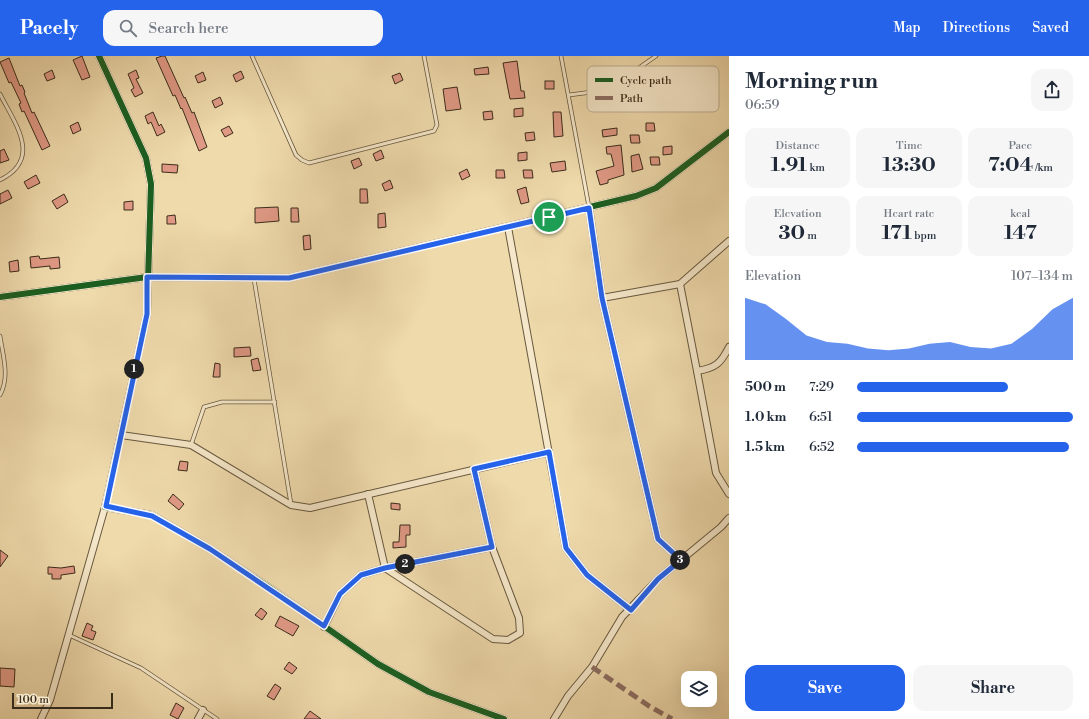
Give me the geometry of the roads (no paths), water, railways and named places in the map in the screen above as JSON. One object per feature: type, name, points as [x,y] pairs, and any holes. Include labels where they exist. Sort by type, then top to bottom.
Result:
[{"type":"street","points":[[41,719],[50,700],[106,506],[129,389],[147,314],[151,184],[146,158],[99,56]]},
{"type":"street","points":[[0,297],[147,277],[254,279],[289,278],[636,196],[656,188],[729,132]]},
{"type":"street","points":[[589,208],[602,298],[658,539],[681,560]]},
{"type":"street","points":[[508,227],[566,548],[587,575],[631,610]]},
{"type":"street","points":[[602,298],[680,284],[729,241]]},
{"type":"street","points":[[680,284],[716,473],[729,494]]},
{"type":"street","points":[[697,371],[712,369],[723,359],[729,347]]},
{"type":"street","points":[[121,435],[191,445],[291,506],[310,508],[549,452]]},
{"type":"street","points":[[368,494],[385,568],[493,639],[508,640],[520,633],[519,618],[492,547],[474,469]]},
{"type":"street","points":[[106,506],[152,516],[210,549],[378,664],[429,692],[504,719]]},
{"type":"street","points":[[554,719],[568,696],[592,667],[622,617],[631,610],[658,579],[721,527],[729,518]]},
{"type":"street","points":[[324,626],[340,594],[361,575],[385,568],[492,547]]},
{"type":"street","points":[[198,719],[203,710]]},
{"type":"lane","points":[[252,56],[296,155],[309,163],[434,131],[437,125],[424,56]]},
{"type":"lane","points":[[561,56],[589,208]]},
{"type":"lane","points":[[642,66],[656,56]]},
{"type":"lane","points":[[569,95],[587,93]]},
{"type":"lane","points":[[0,94],[23,139],[24,156],[15,171],[0,180]]},
{"type":"lane","points":[[254,279],[291,506]]},
{"type":"lane","points":[[0,336],[6,378],[5,387],[0,395]]},
{"type":"lane","points":[[191,445],[204,407],[222,402],[274,402]]},
{"type":"lane","points":[[69,635],[141,668],[217,719]]}]
